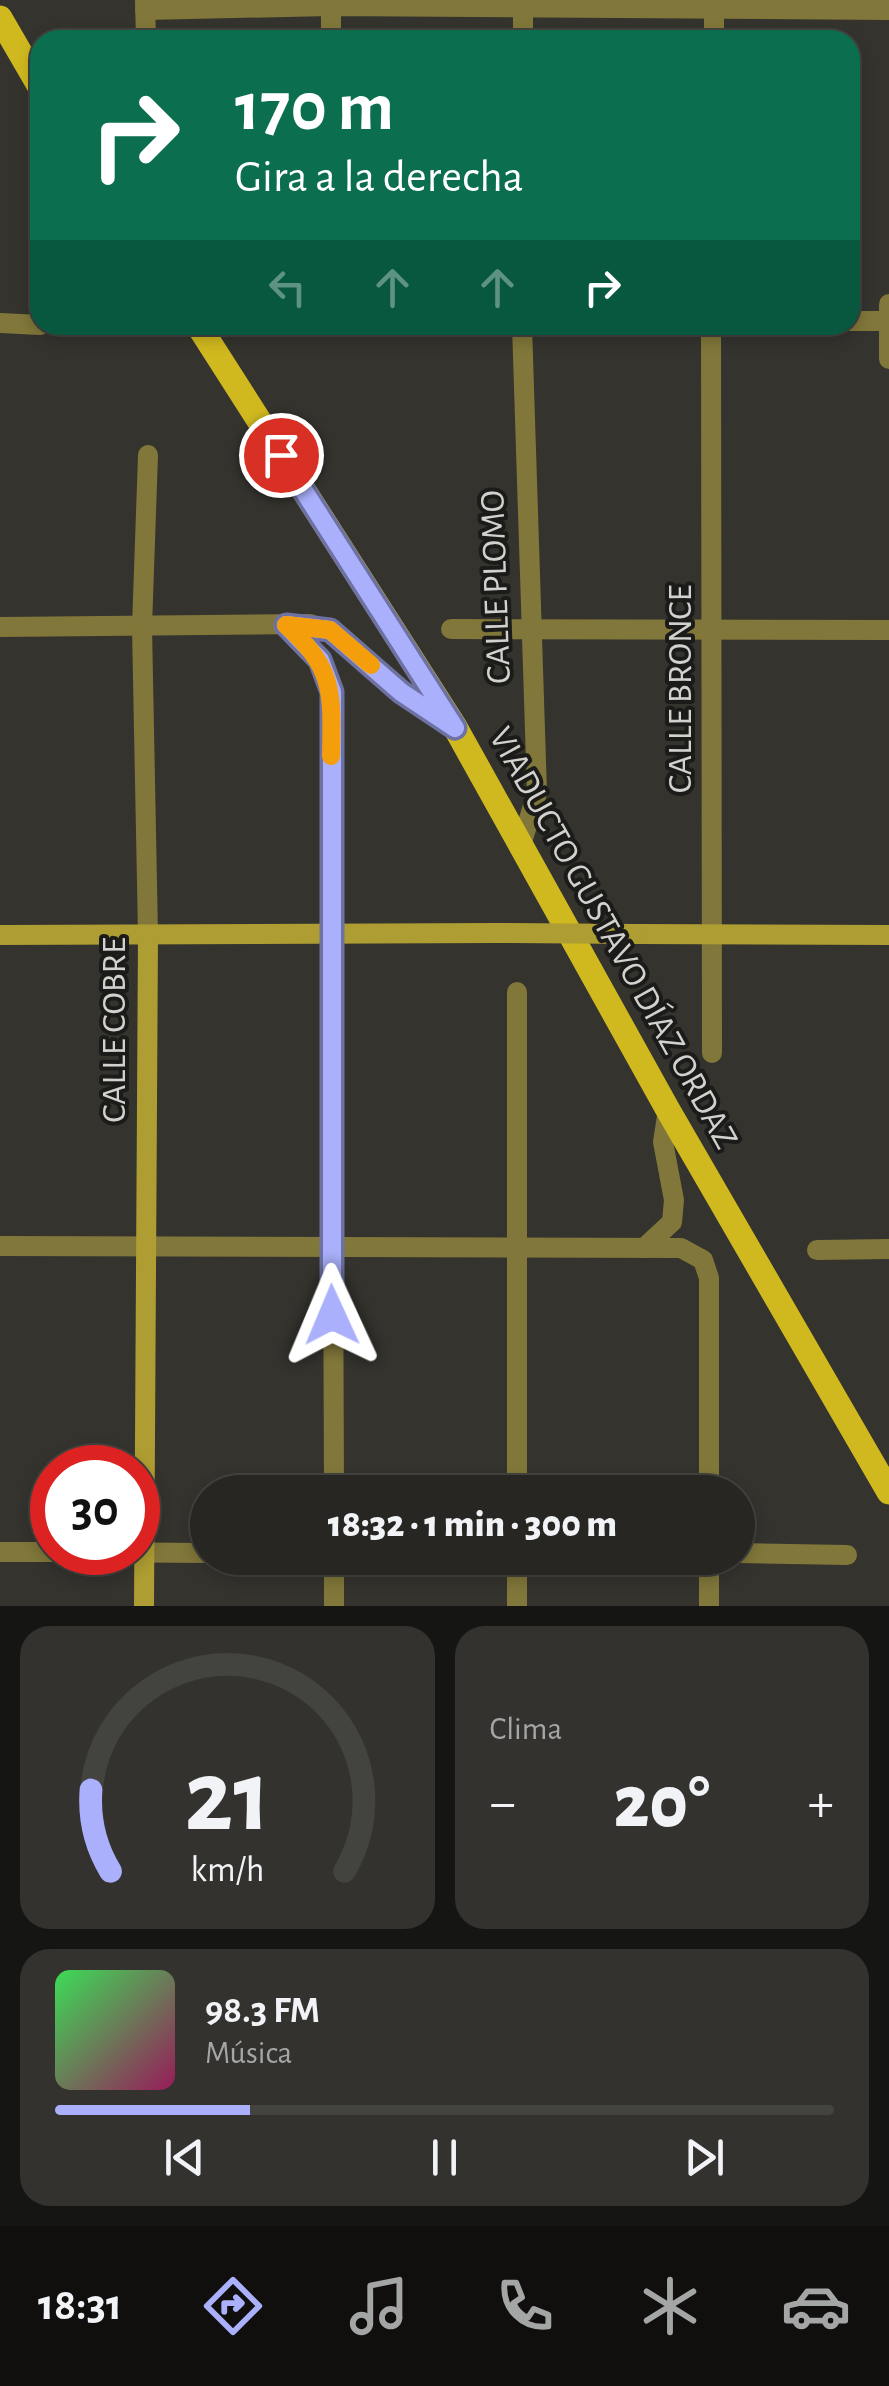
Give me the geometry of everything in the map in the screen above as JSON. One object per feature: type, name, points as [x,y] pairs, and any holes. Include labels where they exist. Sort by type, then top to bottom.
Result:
[{"type":"main road","points":[[0,18],[30,70]]},
{"type":"main road","name":"VIADUCTO GUSTAVO DÍAZ ORDAZ","points":[[204,335],[455,728],[668,1110],[888,1488]]},
{"type":"street","points":[[331,3],[331,30]]},
{"type":"street","points":[[146,30],[145,5],[714,5],[889,10]]},
{"type":"street","points":[[889,304],[889,359]]},
{"type":"street","points":[[860,322],[889,321]]},
{"type":"street","points":[[0,323],[30,324]]},
{"type":"street","name":"CALLE PLOMO","points":[[522,335],[528,630],[537,793],[522,845]]},
{"type":"street","name":"CALLE BRONCE","points":[[711,335],[712,1053]]},
{"type":"street","name":"CALLE COBRE","points":[[145,1445],[148,935],[142,626],[148,455]]},
{"type":"street","points":[[286,625],[320,660],[332,692],[334,1475]]},
{"type":"street","points":[[0,627],[286,625],[330,630],[401,692],[455,728]]},
{"type":"street","points":[[451,629],[889,630]]},
{"type":"street","points":[[0,936],[331,932],[889,936]]},
{"type":"street","points":[[516,992],[518,1475]]},
{"type":"street","points":[[644,1248],[672,1222],[674,1200],[663,1142],[668,1110]]},
{"type":"street","points":[[0,1246],[681,1248],[702,1260],[709,1278],[709,1475]]},
{"type":"street","points":[[817,1250],[889,1249]]},
{"type":"street","points":[[0,1552],[30,1552]]},
{"type":"street","points":[[160,1554],[190,1553]]},
{"type":"street","points":[[755,1553],[846,1554]]},
{"type":"street","name":"CALLE COBRE","points":[[144,1575],[144,1606]]},
{"type":"street","points":[[334,1575],[334,1606]]},
{"type":"street","points":[[517,1575],[517,1606]]},
{"type":"street","points":[[709,1575],[709,1606]]},
{"type":"slow traffic","points":[[331,756],[332,692],[327,674],[308,644],[286,625],[310,624],[330,630],[371,665]]},
{"type":"route","points":[[281,455],[455,728],[401,692],[330,630],[310,624],[286,625],[320,660],[332,692],[332,1315]]}]
